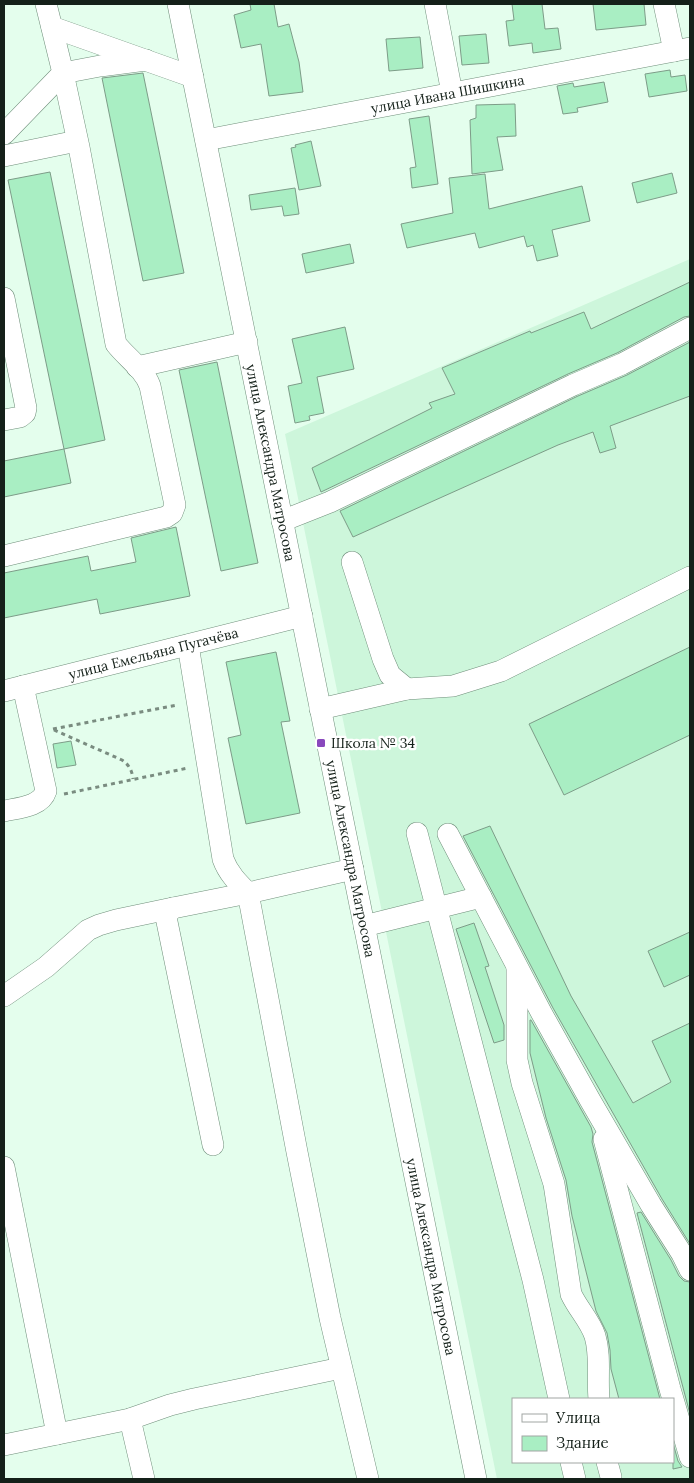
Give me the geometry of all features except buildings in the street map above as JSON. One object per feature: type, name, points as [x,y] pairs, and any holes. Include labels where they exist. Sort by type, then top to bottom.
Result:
[{"type":"street","points":[[4,556],[166,517],[172,513],[175,504],[150,386],[146,377],[116,344],[63,73],[46,4]]},
{"type":"street","name":"улица Александра Матросова","points":[[178,4],[476,1479]]},
{"type":"street","points":[[435,4],[452,93]]},
{"type":"street","points":[[664,4],[682,50]]},
{"type":"street","points":[[52,27],[193,77]]},
{"type":"street","name":"улица Ивана Шишкина","points":[[206,140],[682,50]]},
{"type":"street","points":[[4,134],[63,73],[146,60]]},
{"type":"street","points":[[4,109],[35,102]]},
{"type":"street","points":[[4,156],[77,142]]},
{"type":"street","points":[[4,298],[26,408],[25,413],[20,417],[4,420]]},
{"type":"street","points":[[282,521],[330,502],[572,385],[622,364],[690,328]]},
{"type":"street","points":[[137,367],[247,342]]},
{"type":"street","points":[[352,562],[383,659],[390,675],[407,689]]},
{"type":"street","points":[[320,709],[407,689],[453,686],[501,670],[690,577]]},
{"type":"street","name":"улица Емельяна Пугачёва","points":[[13,689],[302,616]]},
{"type":"street","points":[[188,645],[223,859],[231,875],[248,893],[299,1162],[341,1368],[368,1479]]},
{"type":"street","points":[[4,811],[36,803],[42,799],[46,792],[30,719],[13,689]]},
{"type":"street","points":[[417,832],[533,1280],[559,1398]]},
{"type":"street","points":[[448,834],[542,1014],[690,1270]]},
{"type":"street","points":[[4,996],[46,967],[88,930],[99,925],[353,869]]},
{"type":"street","points":[[364,926],[481,897]]},
{"type":"street","points":[[173,908],[166,917],[213,1145]]},
{"type":"street","points":[[517,966],[517,1060],[522,1083],[554,1184],[571,1294],[592,1328],[596,1342],[599,1398]]},
{"type":"street","points":[[597,1112],[673,1398]]},
{"type":"street","points":[[4,1167],[57,1434]]},
{"type":"street","points":[[4,1445],[130,1419],[194,1399],[341,1368]]},
{"type":"street","points":[[674,1403],[690,1457]]},
{"type":"street","points":[[130,1419],[144,1479]]},
{"type":"street","points":[[571,1463],[575,1479]]},
{"type":"path","points":[[52,729],[198,701]]},
{"type":"path","points":[[30,719],[122,760],[131,768],[134,780]]},
{"type":"path","points":[[42,799],[208,764]]},
{"type":"shaded area","points":[[690,259],[690,1479],[497,1479],[285,434]]},
{"type":"place","name":"Школа № 34","points":[[321,743]]}]
